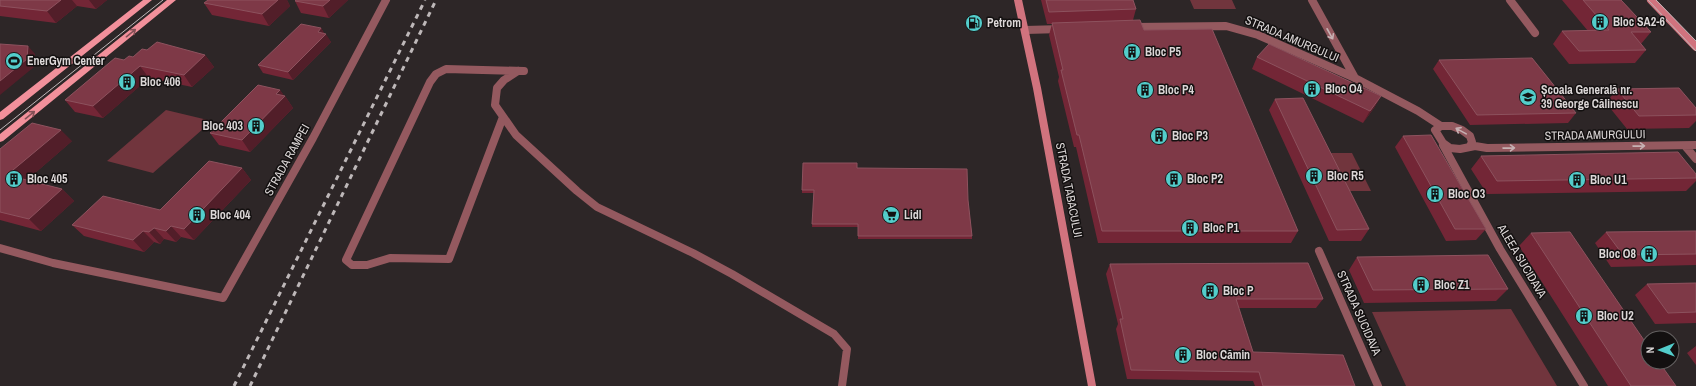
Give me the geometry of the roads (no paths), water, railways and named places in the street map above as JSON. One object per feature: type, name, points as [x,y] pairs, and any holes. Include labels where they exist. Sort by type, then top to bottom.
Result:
[{"type":"main road","points":[[0,117],[148,0]]},
{"type":"main road","points":[[0,139],[172,0]]},
{"type":"street","name":"STRADA RAMPEI","points":[[0,248],[38,260],[223,298],[313,138],[386,0]]},
{"type":"street","name":"STRADA TABACULUI","points":[[1018,0],[1062,216],[1092,386]]},
{"type":"street","points":[[1312,0],[1355,78]]},
{"type":"street","points":[[1510,0],[1535,32]]},
{"type":"street","points":[[1652,0],[1696,47]]},
{"type":"street","name":"STRADA AMURGULUI","points":[[1124,27],[1226,26],[1258,35],[1355,78],[1418,111],[1441,126],[1452,126],[1462,130],[1470,136],[1472,142],[1470,146]]},
{"type":"street","points":[[1025,30],[1068,29]]},
{"type":"street","points":[[503,117],[449,258],[390,258],[366,265],[352,265],[346,260],[430,82],[436,74],[446,69],[521,71],[504,80],[497,88],[494,96],[495,105],[516,135],[597,207],[693,253],[732,274],[834,334],[847,349],[842,386]]},
{"type":"street","points":[[1441,126],[1435,130],[1437,138],[1443,145]]},
{"type":"street","name":"STRADA AMURGULUI","points":[[1443,145],[1454,149],[1464,149],[1470,146],[1487,148],[1696,146]]},
{"type":"street","name":"ALEEA SUCIDAVA","points":[[1443,145],[1500,249],[1584,386]]},
{"type":"street","points":[[1684,146],[1696,159]]},
{"type":"street","name":"STRADA SUCIDAVA","points":[[1318,250],[1378,386]]},
{"type":"tram line","points":[[0,130],[163,0]]},
{"type":"tram line","points":[[1648,0],[1696,51]]},
{"type":"tram line","points":[[1656,0],[1696,41]]},
{"type":"railway","points":[[234,386],[425,0]]},
{"type":"railway","points":[[250,386],[436,0]]},
{"type":"place","name":"Bloc SA2-6","points":[[1600,22]]},
{"type":"place","name":"Petrom","points":[[974,23]]},
{"type":"place","name":"Bloc P5","points":[[1132,52]]},
{"type":"place","name":"EnerGym Center","points":[[14,61]]},
{"type":"place","name":"Bloc 406","points":[[127,82]]},
{"type":"place","name":"Bloc O4","points":[[1312,89]]},
{"type":"place","name":"Bloc P4","points":[[1145,90]]},
{"type":"place","name":"Școala Generală nr. 39 George Călinescu","points":[[1528,97]]},
{"type":"place","name":"Bloc 403","points":[[256,126]]},
{"type":"place","name":"Bloc P3","points":[[1159,136]]},
{"type":"place","name":"Bloc R5","points":[[1314,176]]},
{"type":"place","name":"Bloc 405","points":[[14,179]]},
{"type":"place","name":"Bloc P2","points":[[1174,179]]},
{"type":"place","name":"Bloc U1","points":[[1577,180]]},
{"type":"place","name":"Bloc O3","points":[[1435,194]]},
{"type":"place","name":"Bloc 404","points":[[197,215]]},
{"type":"place","name":"Lidl","points":[[891,215]]},
{"type":"place","name":"Bloc P1","points":[[1190,228]]},
{"type":"place","name":"Bloc O8","points":[[1649,254]]},
{"type":"place","name":"Bloc Z1","points":[[1421,285]]},
{"type":"place","name":"Bloc P","points":[[1210,291]]},
{"type":"place","name":"Bloc U2","points":[[1584,316]]},
{"type":"place","name":"Bloc Cămin","points":[[1183,355]]}]
